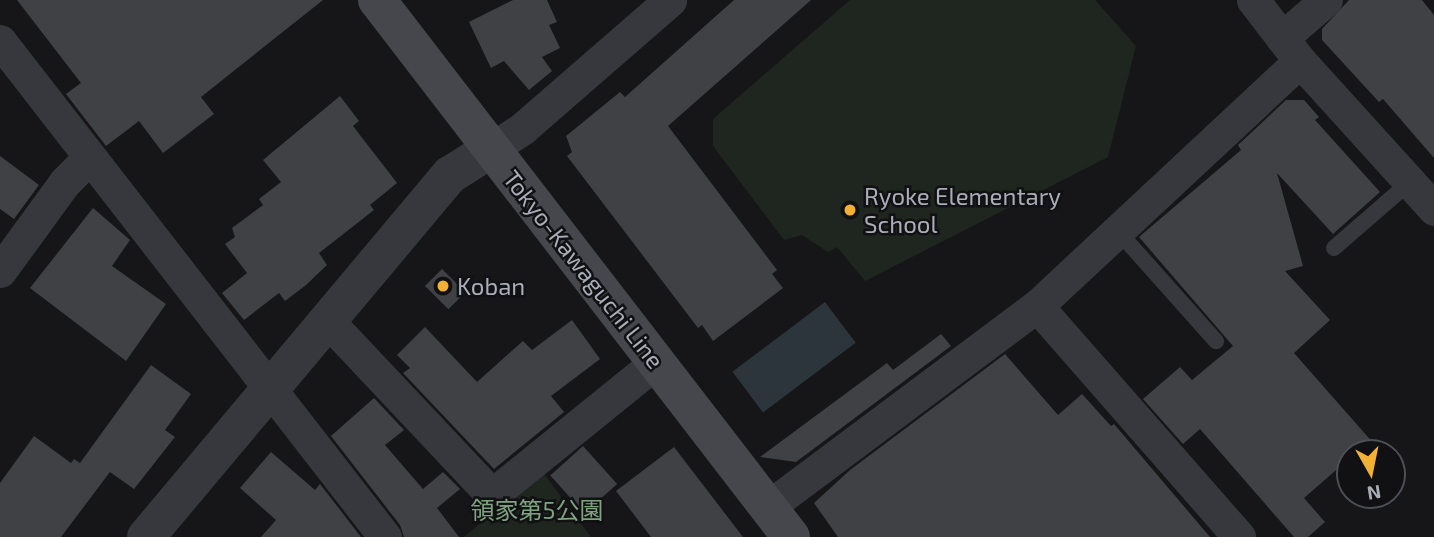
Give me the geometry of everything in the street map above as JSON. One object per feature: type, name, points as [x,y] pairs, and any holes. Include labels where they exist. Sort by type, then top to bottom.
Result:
[{"type":"main road","name":"Tokyo-Kawaguchi Line","points":[[377,0],[791,537]]},
{"type":"street","points":[[146,537],[450,176],[523,128],[670,0]]},
{"type":"street","points":[[1253,0],[1291,49],[1434,209]]},
{"type":"street","points":[[768,507],[1037,306],[1117,229],[1291,49],[1326,0]]},
{"type":"street","points":[[0,41],[385,537]]},
{"type":"street","points":[[0,271],[65,182],[90,157]]},
{"type":"street","points":[[1037,306],[1238,537]]},
{"type":"street","points":[[327,320],[492,495],[656,362]]},
{"type":"lane","points":[[1334,248],[1410,182]]},
{"type":"lane","points":[[1117,229],[1216,341]]},
{"type":"green space","points":[[850,0],[1095,0],[1136,46],[1108,157],[865,281],[837,247],[828,252],[802,235],[784,240],[713,146],[713,119]]},
{"type":"green space","name":"領家第5公園","points":[[542,471],[591,537],[464,537]]},
{"type":"shaded area","points":[[825,302],[856,343],[763,413],[732,372]]},
{"type":"building","points":[[17,0],[323,0],[201,97],[214,114],[163,153],[139,121],[106,146],[66,94],[81,83]]},
{"type":"building","points":[[513,0],[547,0],[557,22],[549,25],[560,48],[542,57],[552,71],[529,90],[504,61],[491,68],[469,22]]},
{"type":"building","points":[[734,0],[811,0],[668,126],[777,270],[772,274],[783,288],[713,341],[702,325],[698,328],[567,156],[572,152],[566,136],[620,92],[625,97]]},
{"type":"building","points":[[1349,0],[1422,0],[1434,15],[1434,158],[1383,99],[1379,102],[1322,40],[1322,29]]},
{"type":"building","points":[[340,96],[359,121],[353,126],[397,183],[370,205],[374,210],[319,253],[327,265],[306,285],[285,301],[279,293],[244,320],[222,293],[247,273],[225,244],[235,237],[232,228],[263,205],[259,199],[281,182],[263,160]]},
{"type":"building","points":[[1286,100],[1304,100],[1319,117],[1315,120],[1380,192],[1333,234],[1277,173],[1303,266],[1285,271],[1330,320],[1294,353],[1370,439],[1336,439],[1336,470],[1304,498],[1325,522],[1308,537],[1294,537],[1200,429],[1183,444],[1143,399],[1180,367],[1192,380],[1233,346],[1139,237],[1241,150],[1238,145]]},
{"type":"building","points":[[0,156],[39,185],[14,219],[0,209]]},
{"type":"building","points":[[93,208],[130,240],[112,266],[166,304],[126,361],[30,288]]},
{"type":"building","points":[[442,269],[465,292],[448,309],[425,286]]},
{"type":"building","points":[[572,320],[600,359],[551,396],[564,412],[494,469],[403,373],[410,368],[397,355],[425,327],[477,382],[523,341],[532,350]]},
{"type":"building","points":[[941,334],[951,346],[796,462],[760,457],[887,363],[893,370]]},
{"type":"building","points":[[1005,354],[1058,415],[1082,394],[1111,426],[1114,424],[1210,537],[838,537],[814,503],[850,470]]},
{"type":"building","points":[[151,365],[191,394],[165,430],[175,437],[134,489],[110,472],[61,537],[0,537],[0,483],[34,436],[71,463],[74,459],[80,463]]},
{"type":"building","points":[[374,398],[404,430],[385,445],[423,489],[443,472],[460,489],[437,508],[459,537],[404,537],[400,525],[331,436]]},
{"type":"building","points":[[583,446],[617,484],[584,513],[550,475]]},
{"type":"building","points":[[674,447],[743,537],[651,537],[616,491]]},
{"type":"building","points":[[271,452],[315,490],[320,484],[361,537],[261,537],[276,520],[240,488]]},
{"type":"place","name":"Ryoke Elementary School","points":[[850,210]]},
{"type":"place","name":"Koban","points":[[443,286]]}]
